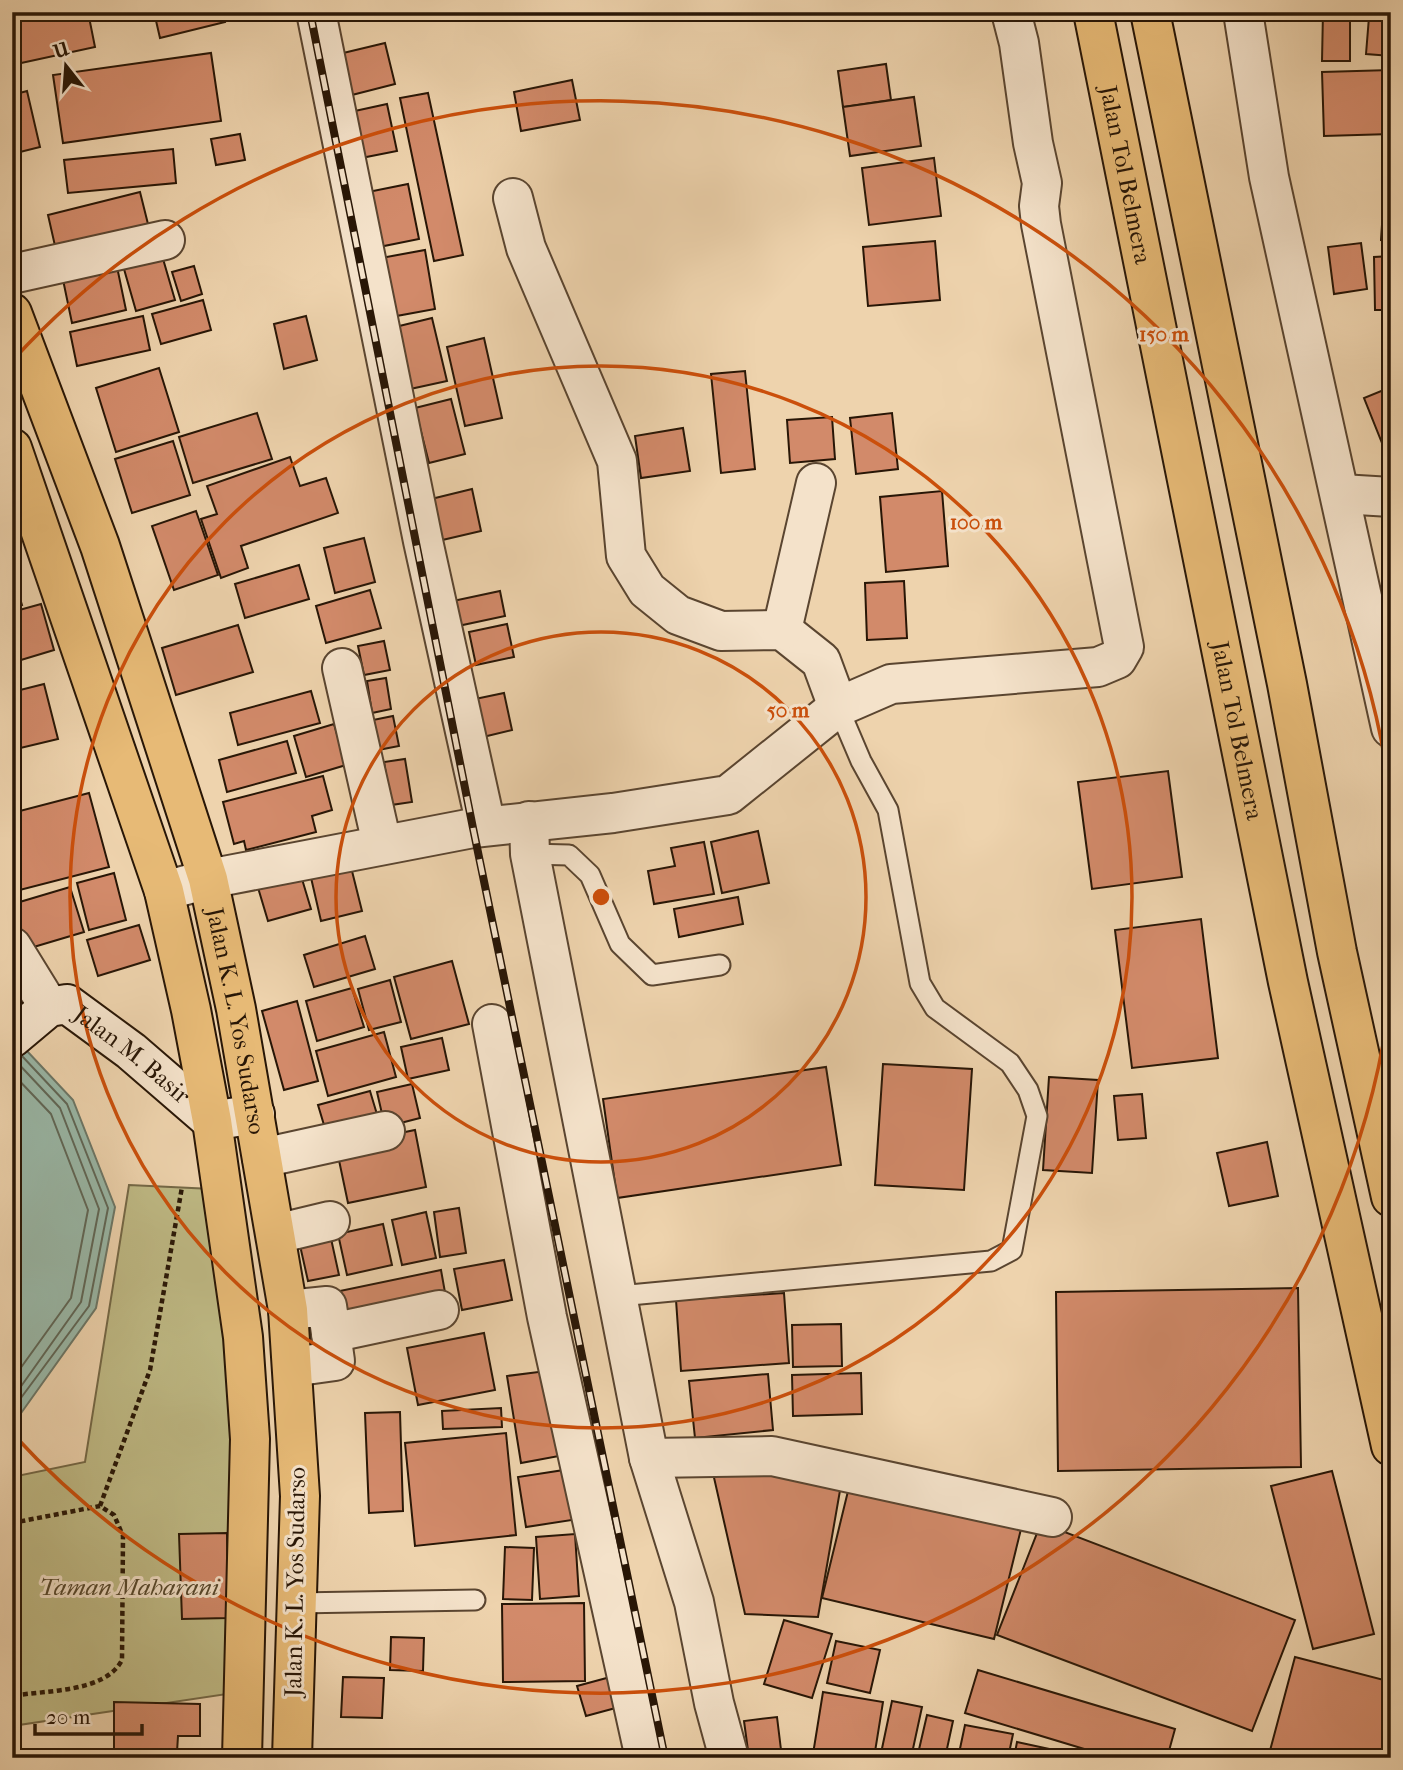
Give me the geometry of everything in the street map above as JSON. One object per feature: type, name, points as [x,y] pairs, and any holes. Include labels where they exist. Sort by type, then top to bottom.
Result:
[{"type":"highway","name":"Jalan Tol Belmera","points":[[1093,12],[1288,982],[1391,1446]]},
{"type":"highway","points":[[1150,12],[1287,684],[1337,952],[1391,1197]]},
{"type":"highway","name":"Jalan K. L. Yos Sudarso","points":[[12,313],[100,546],[208,879],[255,1114],[288,1310],[300,1496],[292,1758]]},
{"type":"highway","name":"Jalan K. L. Yos Sudarso","points":[[12,448],[164,891],[191,1010],[212,1121],[243,1337],[250,1438],[242,1758]]},
{"type":"street","points":[[316,12],[423,541],[486,825]]},
{"type":"street","points":[[164,891],[208,879],[486,825],[529,838],[613,813],[728,795],[838,707],[891,684],[1098,667],[1117,659],[1124,647],[1041,224],[1042,183],[1033,143],[1019,43],[1010,12]]},
{"type":"street","points":[[1243,12],[1269,177],[1391,728]]},
{"type":"street","points":[[513,198],[526,248],[617,461],[626,556],[648,590],[678,615],[721,631],[782,630],[821,660],[838,707]]},
{"type":"street","points":[[12,274],[165,240]]},
{"type":"street","points":[[782,630],[816,483]]},
{"type":"street","points":[[1341,494],[1391,496]]},
{"type":"street","points":[[342,668],[382,844]]},
{"type":"street","points":[[529,838],[610,1272],[619,1296],[649,1458],[694,1602],[714,1703],[729,1758]]},
{"type":"street","points":[[12,947],[49,1007]]},
{"type":"street","name":"Jalan M. Basir","points":[[16,1035],[49,1007],[67,1004],[131,1051],[212,1121],[255,1114]]},
{"type":"street","points":[[492,1024],[547,1317],[645,1758]]},
{"type":"street","points":[[262,1158],[385,1131]]},
{"type":"street","points":[[276,1234],[330,1221]]},
{"type":"street","points":[[288,1310],[327,1306],[335,1361],[292,1367]]},
{"type":"street","points":[[331,1333],[439,1310]]},
{"type":"street","points":[[649,1458],[772,1456],[1052,1517]]},
{"type":"lane","points":[[619,1296],[991,1261],[1012,1250],[1037,1116],[1028,1090],[1010,1063],[935,1008],[925,996],[920,983],[888,810],[861,761],[838,707]]},
{"type":"lane","points":[[529,838],[569,855],[590,875],[620,944],[652,975],[720,965]]},
{"type":"lane","points":[[296,1603],[475,1600]]},
{"type":"path","points":[[100,1506],[150,1370],[185,1174]]},
{"type":"path","points":[[12,1523],[100,1506],[114,1515],[123,1536],[122,1660],[116,1671],[103,1680],[12,1696]]},
{"type":"green space","name":"Taman Maharani","points":[[129,1185],[212,1189],[254,1690],[12,1726],[12,1477],[85,1462]]},
{"type":"water","points":[[12,1035],[73,1100],[115,1207],[96,1308],[19,1416],[12,1418]]},
{"type":"building","points":[[44,12],[88,12],[95,47],[12,65],[12,19]]},
{"type":"building","points":[[154,12],[223,12],[225,22],[160,38]]},
{"type":"building","points":[[1323,12],[1350,12],[1350,61],[1322,61]]},
{"type":"building","points":[[1369,17],[1391,18],[1391,56],[1366,54]]},
{"type":"building","points":[[385,43],[395,84],[348,96],[339,54]]},
{"type":"building","points":[[211,53],[221,121],[63,143],[53,75]]},
{"type":"building","points":[[886,64],[891,100],[843,107],[838,71]]},
{"type":"building","points":[[1391,70],[1391,134],[1324,136],[1322,72]]},
{"type":"building","points":[[572,80],[580,120],[521,131],[514,92]]},
{"type":"building","points":[[27,91],[40,147],[12,154],[12,95]]},
{"type":"building","points":[[428,93],[463,255],[434,261],[400,98]]},
{"type":"building","points":[[914,97],[921,146],[850,156],[843,107]]},
{"type":"building","points":[[387,104],[397,151],[351,160],[341,114]]},
{"type":"building","points":[[240,134],[245,160],[216,165],[211,139]]},
{"type":"building","points":[[173,149],[176,183],[68,193],[64,160]]},
{"type":"building","points":[[934,158],[941,216],[869,225],[862,168]]},
{"type":"building","points":[[1386,163],[1391,163],[1391,241],[1381,240]]},
{"type":"building","points":[[408,184],[419,239],[379,247],[368,192]]},
{"type":"building","points":[[140,192],[151,236],[58,259],[48,215]]},
{"type":"building","points":[[935,241],[940,300],[868,306],[863,247]]},
{"type":"building","points":[[1361,243],[1367,289],[1334,294],[1328,247]]},
{"type":"building","points":[[425,250],[435,309],[391,317],[381,258]]},
{"type":"building","points":[[161,252],[175,300],[136,311],[122,262]]},
{"type":"building","points":[[1391,256],[1391,310],[1375,310],[1374,257]]},
{"type":"building","points":[[116,262],[126,310],[72,323],[62,275]]},
{"type":"building","points":[[194,266],[202,294],[181,301],[172,272]]},
{"type":"building","points":[[203,300],[211,330],[161,344],[152,314]]},
{"type":"building","points":[[143,316],[150,350],[77,366],[70,332]]},
{"type":"building","points":[[306,316],[317,360],[284,369],[274,324]]},
{"type":"building","points":[[432,318],[447,381],[401,391],[387,329]]},
{"type":"building","points":[[484,338],[502,418],[465,426],[447,347]]},
{"type":"building","points":[[159,368],[179,432],[116,452],[96,388]]},
{"type":"building","points":[[745,371],[755,469],[721,473],[711,374]]},
{"type":"building","points":[[1391,387],[1391,440],[1382,443],[1364,398]]},
{"type":"building","points":[[451,399],[465,454],[429,463],[415,408]]},
{"type":"building","points":[[257,413],[272,459],[193,483],[179,437]]},
{"type":"building","points":[[892,413],[898,469],[856,474],[850,418]]},
{"type":"building","points":[[832,417],[835,459],[790,463],[787,420]]},
{"type":"building","points":[[683,428],[690,471],[641,478],[635,436]]},
{"type":"building","points":[[173,441],[190,495],[132,513],[115,459]]},
{"type":"building","points":[[290,457],[300,486],[326,478],[338,513],[241,546],[248,568],[221,578],[201,519],[217,514],[207,486]]},
{"type":"building","points":[[472,489],[481,531],[438,541],[427,500]]},
{"type":"building","points":[[942,491],[948,566],[886,572],[880,497]]},
{"type":"building","points":[[196,511],[218,575],[174,590],[152,526]]},
{"type":"building","points":[[364,538],[375,582],[335,593],[324,548]]},
{"type":"building","points":[[299,565],[309,599],[245,618],[235,584]]},
{"type":"building","points":[[12,572],[22,605],[12,608]]},
{"type":"building","points":[[904,581],[907,638],[867,640],[865,583]]},
{"type":"building","points":[[370,590],[381,628],[326,643],[316,606]]},
{"type":"building","points":[[500,591],[505,616],[458,626],[453,601]]},
{"type":"building","points":[[41,604],[54,650],[21,660],[12,631],[12,612]]},
{"type":"building","points":[[507,624],[514,657],[476,665],[469,632]]},
{"type":"building","points":[[238,625],[253,672],[176,695],[162,648]]},
{"type":"building","points":[[384,641],[390,670],[364,675],[358,646]]},
{"type":"building","points":[[386,678],[391,709],[372,713],[367,681]]},
{"type":"building","points":[[44,684],[58,739],[12,750],[12,692]]},
{"type":"building","points":[[311,691],[320,723],[238,745],[230,713]]},
{"type":"building","points":[[504,693],[512,730],[483,737],[475,699]]},
{"type":"building","points":[[393,716],[399,746],[378,750],[373,720]]},
{"type":"building","points":[[334,724],[346,765],[306,777],[294,736]]},
{"type":"building","points":[[287,741],[296,773],[227,792],[219,760]]},
{"type":"building","points":[[405,759],[412,802],[391,805],[384,762]]},
{"type":"building","points":[[1168,771],[1182,877],[1092,889],[1078,782]]},
{"type":"building","points":[[323,776],[332,810],[312,816],[316,832],[246,850],[244,841],[234,844],[223,802]]},
{"type":"building","points":[[89,793],[109,867],[12,892],[12,813]]},
{"type":"building","points":[[758,831],[769,883],[722,893],[711,842]]},
{"type":"building","points":[[704,842],[714,894],[654,904],[648,871],[675,866],[671,848]]},
{"type":"building","points":[[349,859],[362,911],[321,921],[309,869]]},
{"type":"building","points":[[299,869],[311,909],[268,921],[256,881]]},
{"type":"building","points":[[114,873],[126,920],[89,930],[77,883]]},
{"type":"building","points":[[70,887],[84,932],[27,949],[13,904]]},
{"type":"building","points":[[738,897],[743,924],[679,937],[674,909]]},
{"type":"building","points":[[1201,919],[1218,1058],[1132,1068],[1115,930]]},
{"type":"building","points":[[139,925],[150,960],[98,976],[87,940]]},
{"type":"building","points":[[365,936],[375,969],[314,987],[304,955]]},
{"type":"building","points":[[452,961],[469,1024],[411,1039],[394,977]]},
{"type":"building","points":[[390,980],[401,1022],[369,1030],[358,989]]},
{"type":"building","points":[[352,988],[364,1027],[317,1041],[306,1001]]},
{"type":"building","points":[[297,1001],[318,1081],[284,1090],[262,1011]]},
{"type":"building","points":[[384,1032],[396,1077],[328,1096],[316,1051]]},
{"type":"building","points":[[442,1038],[449,1070],[408,1079],[401,1047]]},
{"type":"building","points":[[883,1064],[972,1069],[964,1190],[875,1185]]},
{"type":"building","points":[[826,1067],[841,1165],[617,1198],[603,1099]]},
{"type":"building","points":[[1049,1077],[1098,1080],[1092,1173],[1043,1170]]},
{"type":"building","points":[[412,1084],[420,1118],[385,1127],[377,1092]]},
{"type":"building","points":[[370,1091],[379,1121],[327,1135],[318,1105]]},
{"type":"building","points":[[1142,1094],[1146,1138],[1118,1140],[1114,1096]]},
{"type":"building","points":[[415,1130],[426,1187],[348,1203],[336,1146]]},
{"type":"building","points":[[1267,1142],[1278,1196],[1229,1206],[1217,1153]]},
{"type":"building","points":[[459,1208],[466,1253],[440,1257],[434,1212]]},
{"type":"building","points":[[426,1212],[436,1258],[402,1265],[392,1220]]},
{"type":"building","points":[[383,1224],[392,1265],[347,1275],[338,1234]]},
{"type":"building","points":[[330,1234],[339,1275],[308,1281],[299,1241]]},
{"type":"building","points":[[504,1260],[512,1300],[462,1310],[454,1269]]},
{"type":"building","points":[[441,1270],[446,1298],[341,1319],[335,1292]]},
{"type":"building","points":[[1298,1288],[1301,1467],[1058,1471],[1056,1292]]},
{"type":"building","points":[[784,1293],[789,1363],[681,1371],[676,1300]]},
{"type":"building","points":[[841,1324],[842,1366],[793,1367],[792,1325]]},
{"type":"building","points":[[484,1333],[495,1390],[418,1405],[407,1348]]},
{"type":"building","points":[[546,1371],[559,1456],[521,1463],[507,1376]]},
{"type":"building","points":[[861,1373],[862,1414],[793,1416],[792,1375]]},
{"type":"building","points":[[768,1374],[773,1430],[695,1438],[689,1381]]},
{"type":"building","points":[[501,1408],[502,1427],[443,1429],[442,1411]]},
{"type":"building","points":[[400,1412],[403,1511],[369,1513],[365,1413]]},
{"type":"building","points":[[506,1433],[516,1535],[415,1546],[405,1443]]},
{"type":"building","points":[[710,1460],[842,1479],[818,1617],[745,1614]]},
{"type":"building","points":[[577,1468],[585,1518],[526,1527],[518,1477]]},
{"type":"building","points":[[1332,1471],[1374,1634],[1313,1649],[1271,1486]]},
{"type":"building","points":[[849,1487],[1021,1529],[994,1639],[822,1598]]},
{"type":"building","points":[[1041,1523],[1295,1620],[1252,1731],[997,1635]]},
{"type":"building","points":[[227,1533],[228,1618],[182,1619],[179,1534]]},
{"type":"building","points":[[575,1534],[579,1596],[540,1599],[536,1537]]},
{"type":"building","points":[[505,1547],[534,1548],[532,1600],[503,1599]]},
{"type":"building","points":[[584,1603],[585,1681],[503,1682],[502,1604]]},
{"type":"building","points":[[784,1620],[832,1634],[812,1698],[764,1684]]},
{"type":"building","points":[[391,1637],[424,1638],[423,1671],[390,1670]]},
{"type":"building","points":[[836,1641],[880,1650],[870,1693],[827,1683]]},
{"type":"building","points":[[1295,1657],[1384,1680],[1391,1712],[1391,1758],[1268,1758]]},
{"type":"building","points":[[978,1670],[1175,1729],[1167,1758],[1114,1758],[965,1713]]},
{"type":"building","points":[[614,1676],[623,1706],[586,1716],[577,1686]]},
{"type":"building","points":[[343,1677],[384,1678],[382,1718],[341,1717]]},
{"type":"building","points":[[823,1692],[883,1702],[874,1758],[813,1754]]},
{"type":"building","points":[[892,1701],[922,1707],[911,1758],[880,1758]]},
{"type":"building","points":[[114,1702],[200,1704],[200,1736],[178,1736],[177,1752],[114,1751]]},
{"type":"building","points":[[927,1715],[953,1721],[945,1758],[917,1758]]},
{"type":"building","points":[[777,1717],[782,1758],[749,1758],[744,1721]]},
{"type":"building","points":[[965,1725],[1013,1734],[1008,1758],[958,1758]]},
{"type":"building","points":[[1017,1742],[1068,1753],[1067,1758],[1014,1758]]},
{"type":"railway","points":[[310,12],[473,828],[665,1758]]}]
